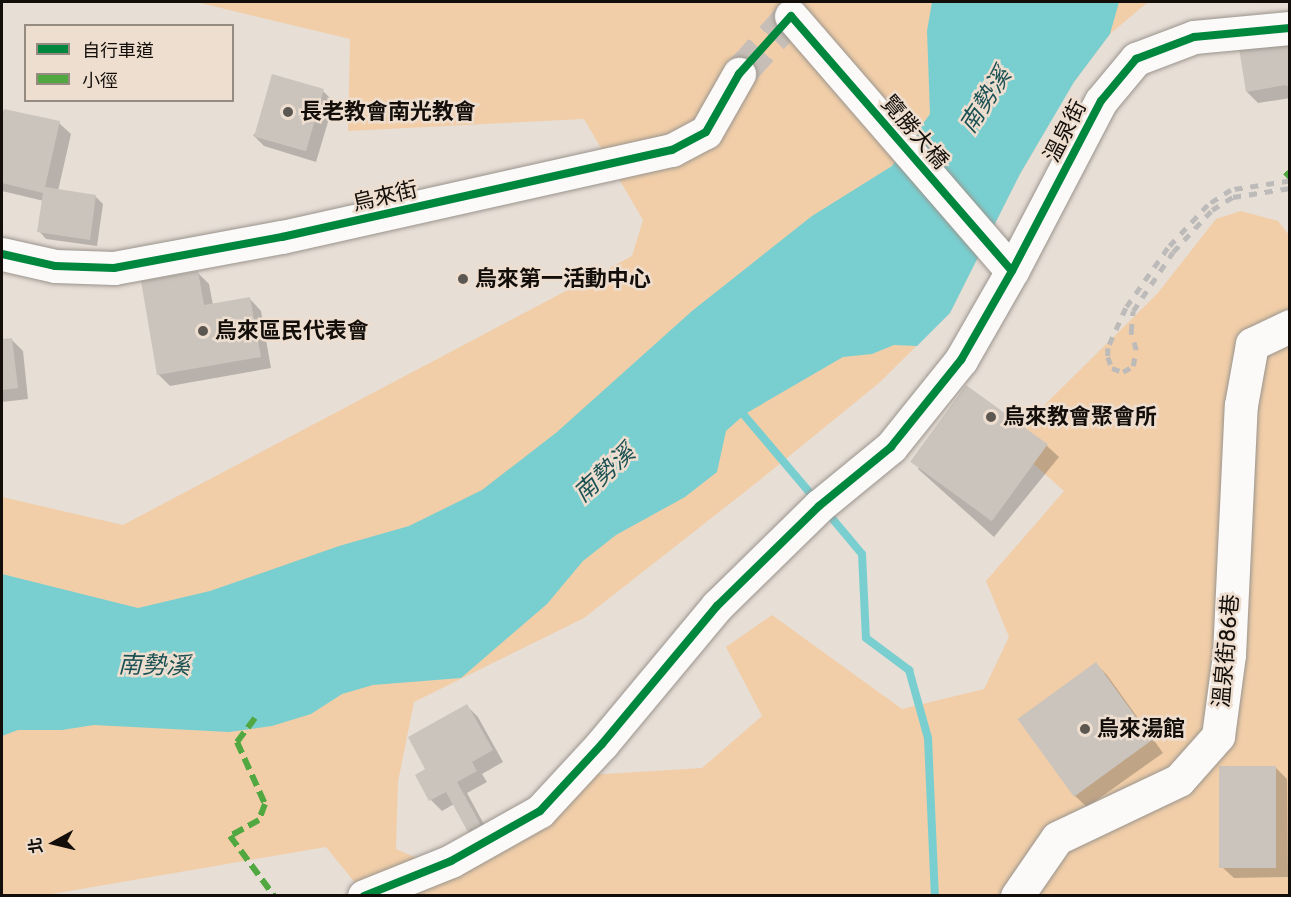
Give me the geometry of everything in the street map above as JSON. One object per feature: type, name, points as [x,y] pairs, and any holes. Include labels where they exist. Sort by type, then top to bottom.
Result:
[{"type":"street","name":"覽勝大橋","points":[[791,16],[1012,271]]},
{"type":"street","name":"溫泉街","points":[[369,894],[451,861],[540,811],[602,744],[717,606],[819,506],[891,447],[961,360],[1012,271],[1101,100],[1136,59],[1194,37],[1290,28]]},
{"type":"street","name":"烏來街","points":[[2,254],[55,266],[114,268],[282,237],[672,150],[706,132],[739,74]]},
{"type":"street","name":"溫泉街86巷","points":[[1017,896],[1057,838],[1179,780],[1218,736],[1229,656],[1241,405],[1252,344],[1290,326]]},
{"type":"shaded area","points":[[196,2],[1148,2],[1110,34],[1074,82],[1020,174],[950,313],[879,383],[584,618],[414,702],[398,782],[396,849],[448,872],[573,776],[702,768],[762,716],[726,647],[772,615],[902,709],[984,689],[1009,637],[986,581],[1064,491],[1008,441],[1157,294],[1216,219],[1241,211],[1278,221],[1289,235],[1289,895],[365,895],[326,847],[46,895],[2,896],[2,497],[123,525],[632,256],[643,220],[584,119],[348,131],[350,39]]},
{"type":"water","name":"南勢溪","points":[[932,2],[1119,2],[1110,34],[1074,82],[1020,174],[950,313],[917,346],[894,345],[872,354],[843,357],[745,414],[726,431],[717,472],[685,497],[616,535],[583,561],[547,604],[461,678],[373,685],[342,694],[311,714],[272,726],[229,732],[94,725],[62,730],[18,730],[2,736],[2,574],[138,608],[210,591],[339,546],[409,526],[482,490],[557,432],[692,311],[812,216],[892,166],[930,114],[927,31]]},
{"type":"building","points":[[1290,43],[1290,88],[1286,85],[1246,92],[1239,48]]},
{"type":"building","name":"長老教會南光教會","points":[[272,74],[324,89],[306,151],[254,136]]},
{"type":"building","points":[[4,109],[60,121],[45,187],[96,195],[90,240],[37,232],[43,193],[2,183]]},
{"type":"building","name":"烏來區民代表會","points":[[198,271],[204,305],[250,297],[261,357],[157,375],[141,281]]},
{"type":"building","points":[[12,338],[18,388],[2,390],[2,339]]},
{"type":"building","points":[[966,385],[1048,444],[992,521],[910,462]]},
{"type":"building","name":"烏來湯館","points":[[1096,662],[1152,740],[1074,797],[1018,719]]},
{"type":"building","points":[[467,704],[493,750],[472,762],[477,771],[457,782],[482,827],[469,834],[446,792],[429,801],[415,775],[425,769],[408,737]]},
{"type":"building","points":[[1219,766],[1276,766],[1276,868],[1219,868]]},
{"type":"waterway","points":[[738,408],[817,501]]},
{"type":"waterway","points":[[826,511],[862,554],[866,638],[909,670],[928,738],[935,896]]},
{"type":"tunnel","points":[[739,74],[791,16]]},
{"type":"railway","points":[[1290,181],[1231,190],[1208,205],[1168,248],[1126,308],[1108,348],[1112,368],[1123,372],[1133,366],[1136,350],[1131,332],[1133,311],[1173,252],[1212,210],[1233,197],[1290,188]]},
{"type":"marked path","points":[[1285,172],[1290,177]]},
{"type":"marked path","points":[[255,718],[237,742],[265,804],[259,820],[230,836],[274,896]]},
{"type":"cycle path","points":[[2,254],[55,266],[114,268],[282,237],[672,150],[706,132],[739,74],[791,16],[1012,271]]},
{"type":"cycle path","points":[[364,896],[451,861],[540,811],[602,744],[717,606],[819,506],[891,447],[961,360],[1012,271],[1101,101],[1136,59],[1194,37],[1290,28]]},
{"type":"place","name":"長老教會南光教會","points":[[288,112]]},
{"type":"place","name":"烏來第一活動中心","points":[[463,279]]},
{"type":"place","name":"烏來區民代表會","points":[[203,331]]},
{"type":"place","name":"烏來教會聚會所","points":[[991,417]]},
{"type":"place","name":"烏來湯館","points":[[1085,729]]}]
